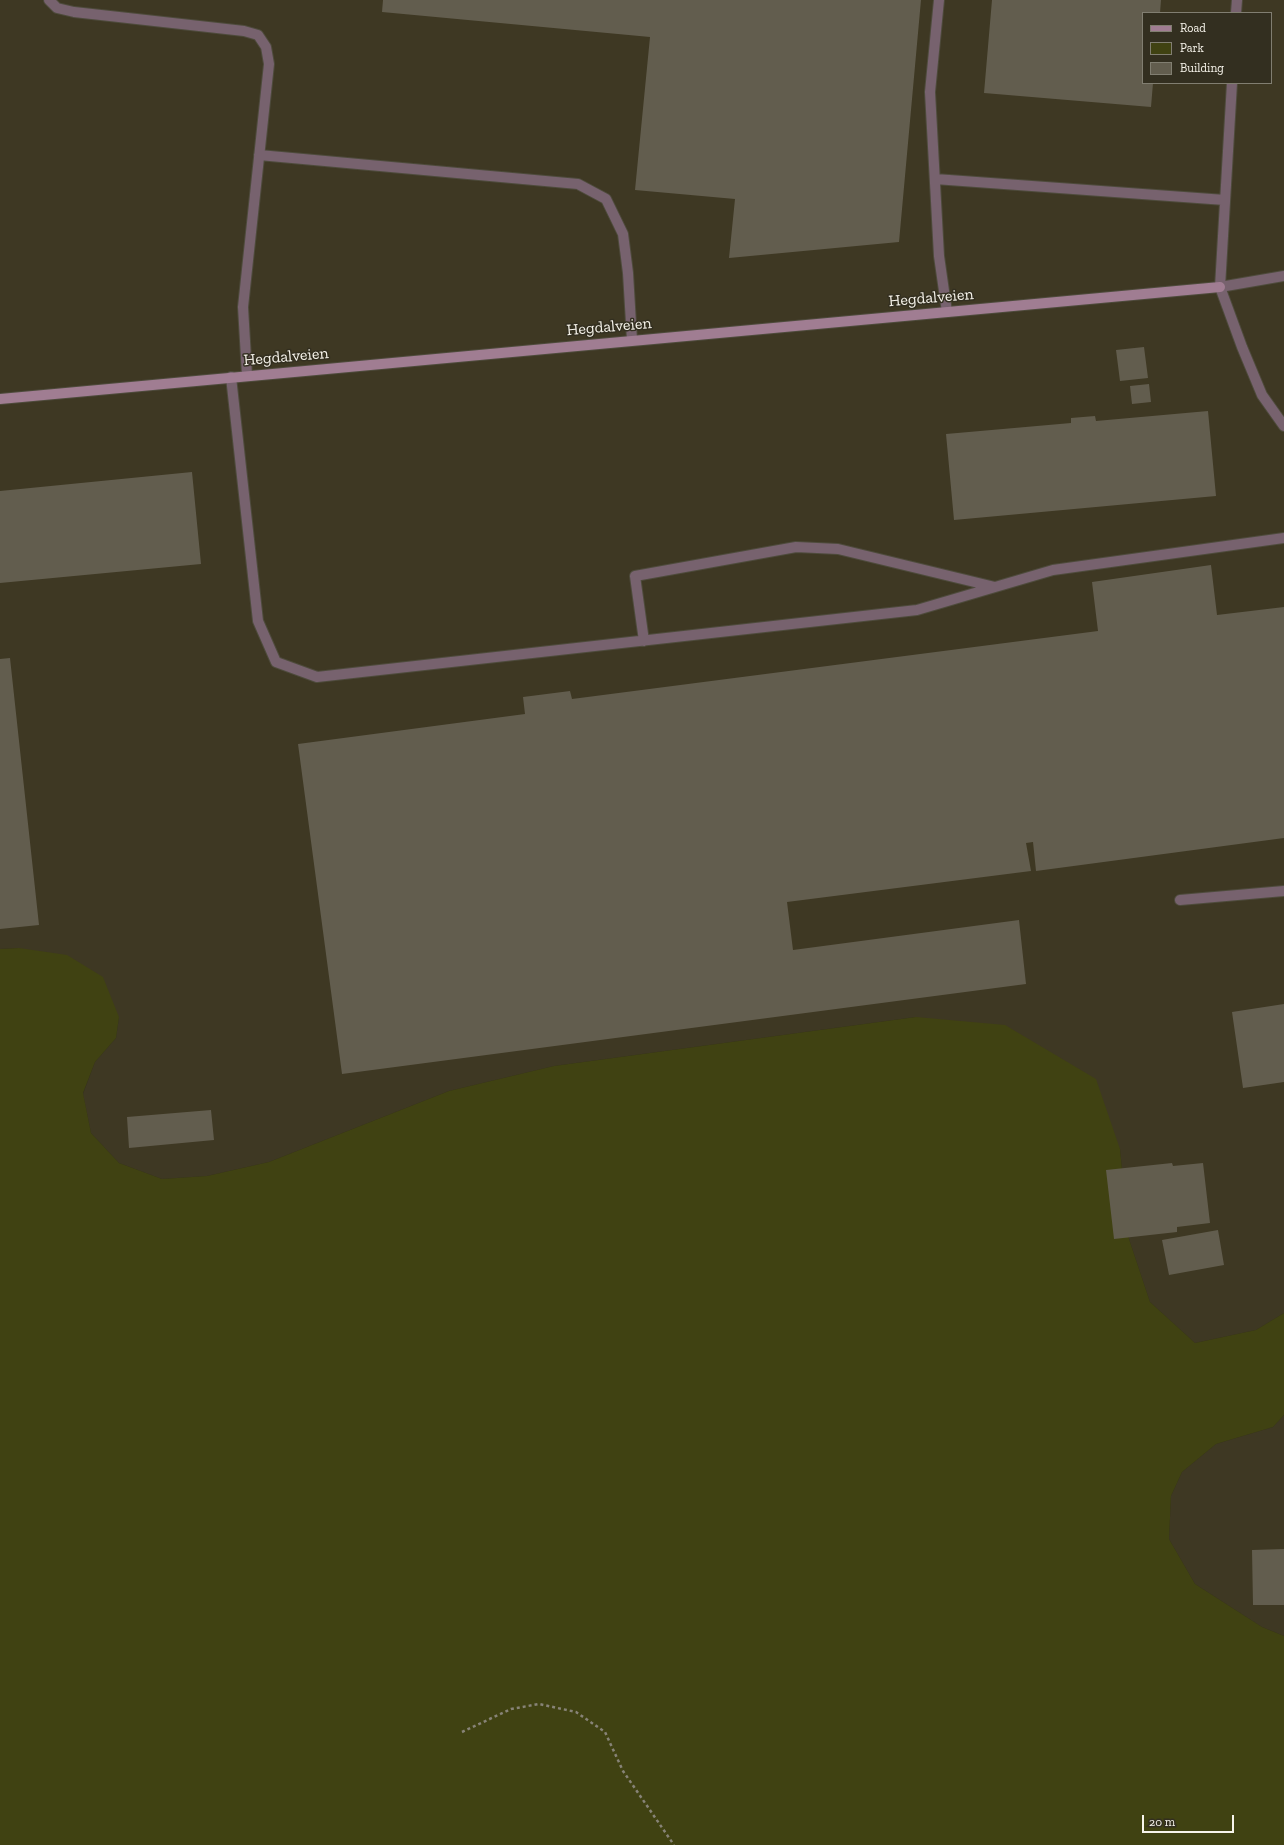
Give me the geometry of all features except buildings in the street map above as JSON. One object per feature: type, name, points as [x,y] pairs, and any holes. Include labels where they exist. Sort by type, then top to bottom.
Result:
[{"type":"street","points":[[49,0],[57,8],[74,12],[244,31],[258,35],[266,47],[269,64],[243,307],[247,375]]},
{"type":"street","points":[[939,0],[930,92],[939,256],[947,312]]},
{"type":"street","points":[[1236,12],[1237,0]]},
{"type":"street","points":[[1232,84],[1220,287],[1242,347],[1262,395],[1284,426]]},
{"type":"street","points":[[259,155],[578,184],[606,199],[623,234],[628,273],[632,340]]},
{"type":"street","points":[[935,179],[1225,200]]},
{"type":"street","name":"Hegdalveien","points":[[0,399],[231,376],[1220,287],[1284,276]]},
{"type":"street","points":[[231,376],[258,621],[276,662],[317,677],[917,610],[1053,570],[1284,538]]},
{"type":"street","points":[[644,641],[635,576],[796,547],[838,549],[995,587]]},
{"type":"street","points":[[1180,900],[1284,891]]},
{"type":"path","points":[[462,1732],[512,1709],[539,1704],[576,1712],[605,1732],[623,1770],[674,1845]]},
{"type":"shaded area","points":[[0,0],[1284,0],[1284,1313],[1256,1330],[1195,1343],[1150,1302],[1129,1239],[1120,1149],[916,1017],[554,1066],[449,1091],[269,1162],[207,1176],[162,1179],[119,1163],[91,1133],[83,1094],[95,1062],[116,1038],[119,1017],[19,948],[0,949]]},
{"type":"shaded area","points":[[1284,1415],[1284,1636],[1262,1627],[1195,1584],[1169,1539],[1171,1496],[1182,1472],[1216,1444],[1273,1427]]},
{"type":"green space","points":[[19,948],[67,955],[103,977],[119,1017],[116,1038],[95,1062],[83,1093],[91,1133],[119,1163],[162,1179],[207,1176],[269,1162],[449,1091],[554,1066],[916,1017],[1005,1025],[1096,1079],[1120,1149],[1129,1239],[1150,1302],[1195,1343],[1256,1330],[1284,1313],[1284,1415],[1273,1427],[1216,1444],[1182,1472],[1171,1496],[1169,1539],[1195,1584],[1262,1627],[1284,1636],[1284,1845],[0,1845],[0,949]]}]
